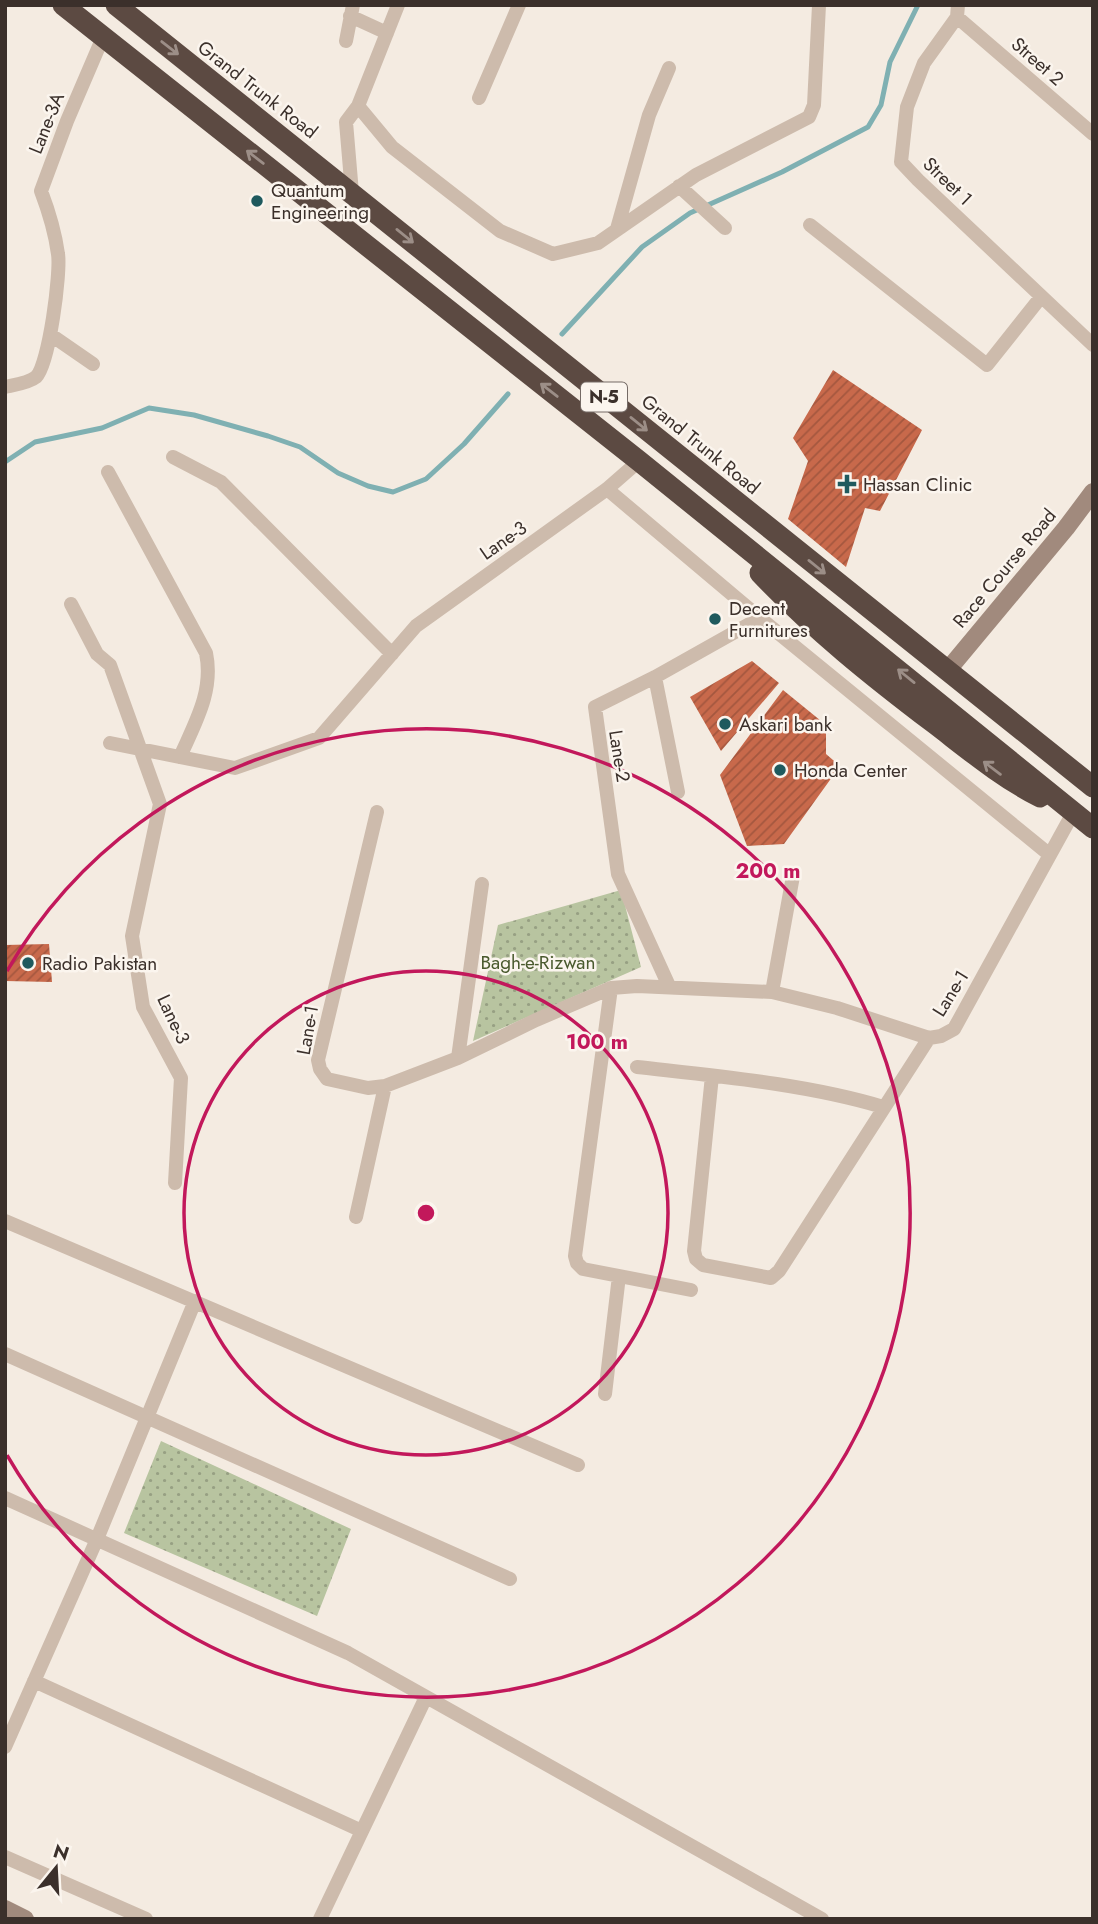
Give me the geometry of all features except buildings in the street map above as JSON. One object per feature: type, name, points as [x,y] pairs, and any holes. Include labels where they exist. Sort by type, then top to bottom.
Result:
[{"type":"highway","name":"N-5","points":[[63,5],[639,461],[1093,828]]},
{"type":"highway","name":"Grand Trunk Road","points":[[120,7],[1093,788]]},
{"type":"highway","name":"N-5","points":[[698,509],[789,603],[877,680],[1010,782],[1073,813]]},
{"type":"highway","points":[[929,695],[947,671]]},
{"type":"street","points":[[352,193],[346,122],[358,106],[398,5]]},
{"type":"street","points":[[480,98],[519,5]]},
{"type":"street","points":[[358,106],[392,147],[500,230],[553,254],[598,243],[696,175],[809,117],[814,105],[818,5]]},
{"type":"street","points":[[346,41],[352,10],[387,33]]},
{"type":"street","name":"Street 2","points":[[958,11],[1093,134]]},
{"type":"street","name":"Street 1","points":[[958,11],[924,63],[907,107],[901,162],[1093,345]]},
{"type":"street","name":"Lane-3A","points":[[5,387],[35,378],[40,371],[51,334],[59,258],[53,225],[41,191],[103,37]]},
{"type":"street","points":[[617,229],[649,115],[669,68]]},
{"type":"street","points":[[680,186],[725,228]]},
{"type":"street","points":[[810,225],[987,365],[1041,297]]},
{"type":"street","points":[[51,334],[93,364]]},
{"type":"street","points":[[173,457],[222,482],[393,654]]},
{"type":"street","name":"Lane-3","points":[[110,743],[235,768],[319,738],[416,626],[607,489],[639,461]]},
{"type":"street","points":[[108,472],[205,653],[210,671],[207,692],[180,757]]},
{"type":"street","points":[[607,489],[1050,855]]},
{"type":"street","name":"Race Course Road","points":[[947,671],[1093,492]]},
{"type":"street","points":[[71,604],[97,654],[110,665],[141,749]]},
{"type":"street","name":"Lane-2","points":[[669,986],[618,874],[595,707],[760,618]]},
{"type":"street","points":[[655,677],[678,792]]},
{"type":"street","name":"Lane-3","points":[[141,749],[160,804],[132,936],[143,1007],[181,1078],[175,1183]]},
{"type":"street","name":"Lane-1","points":[[377,812],[318,1060],[327,1079],[368,1088],[385,1086],[458,1058],[536,1020],[611,988],[669,986],[772,992],[836,1008],[929,1038],[941,1035],[954,1029],[1073,813]]},
{"type":"street","points":[[772,992],[793,876]]},
{"type":"street","points":[[458,1058],[482,884]]},
{"type":"street","points":[[611,988],[575,1256],[577,1264],[583,1269],[691,1290]]},
{"type":"street","points":[[712,1076],[694,1251],[696,1259],[703,1265],[771,1278],[779,1271],[929,1038]]},
{"type":"street","points":[[637,1066],[851,1098],[883,1107]]},
{"type":"street","points":[[356,1217],[385,1086]]},
{"type":"street","points":[[5,1221],[578,1465]]},
{"type":"street","points":[[605,1394],[619,1276]]},
{"type":"street","points":[[5,1747],[97,1539],[195,1301]]},
{"type":"street","points":[[5,1354],[510,1579]]},
{"type":"street","points":[[5,1498],[348,1653],[822,1919]]},
{"type":"street","points":[[34,1681],[362,1831]]},
{"type":"street","points":[[320,1919],[426,1696]]},
{"type":"street","points":[[5,1857],[146,1919]]},
{"type":"street","points":[[5,1909],[25,1919]]},
{"type":"green space","name":"Bagh-e-Rizwan","points":[[621,890],[641,967],[473,1041],[498,925]]},
{"type":"green space","points":[[161,1441],[351,1529],[317,1616],[124,1533]]},
{"type":"waterway","points":[[562,334],[642,247],[690,213],[782,172],[868,127],[881,105],[890,62],[918,5]]},
{"type":"waterway","points":[[5,462],[35,442],[102,428],[149,408],[194,415],[300,447],[338,473],[368,486],[393,492],[426,479],[464,444],[508,394]]},
{"type":"place","name":"Quantum Engineering","points":[[257,201]]},
{"type":"place","name":"Hassan Clinic","points":[[847,484]]},
{"type":"place","name":"Decent Furnitures","points":[[715,619]]},
{"type":"place","name":"Askari bank","points":[[725,724]]},
{"type":"place","name":"Honda Center","points":[[780,770]]},
{"type":"place","name":"Radio Pakistan","points":[[28,963]]}]
